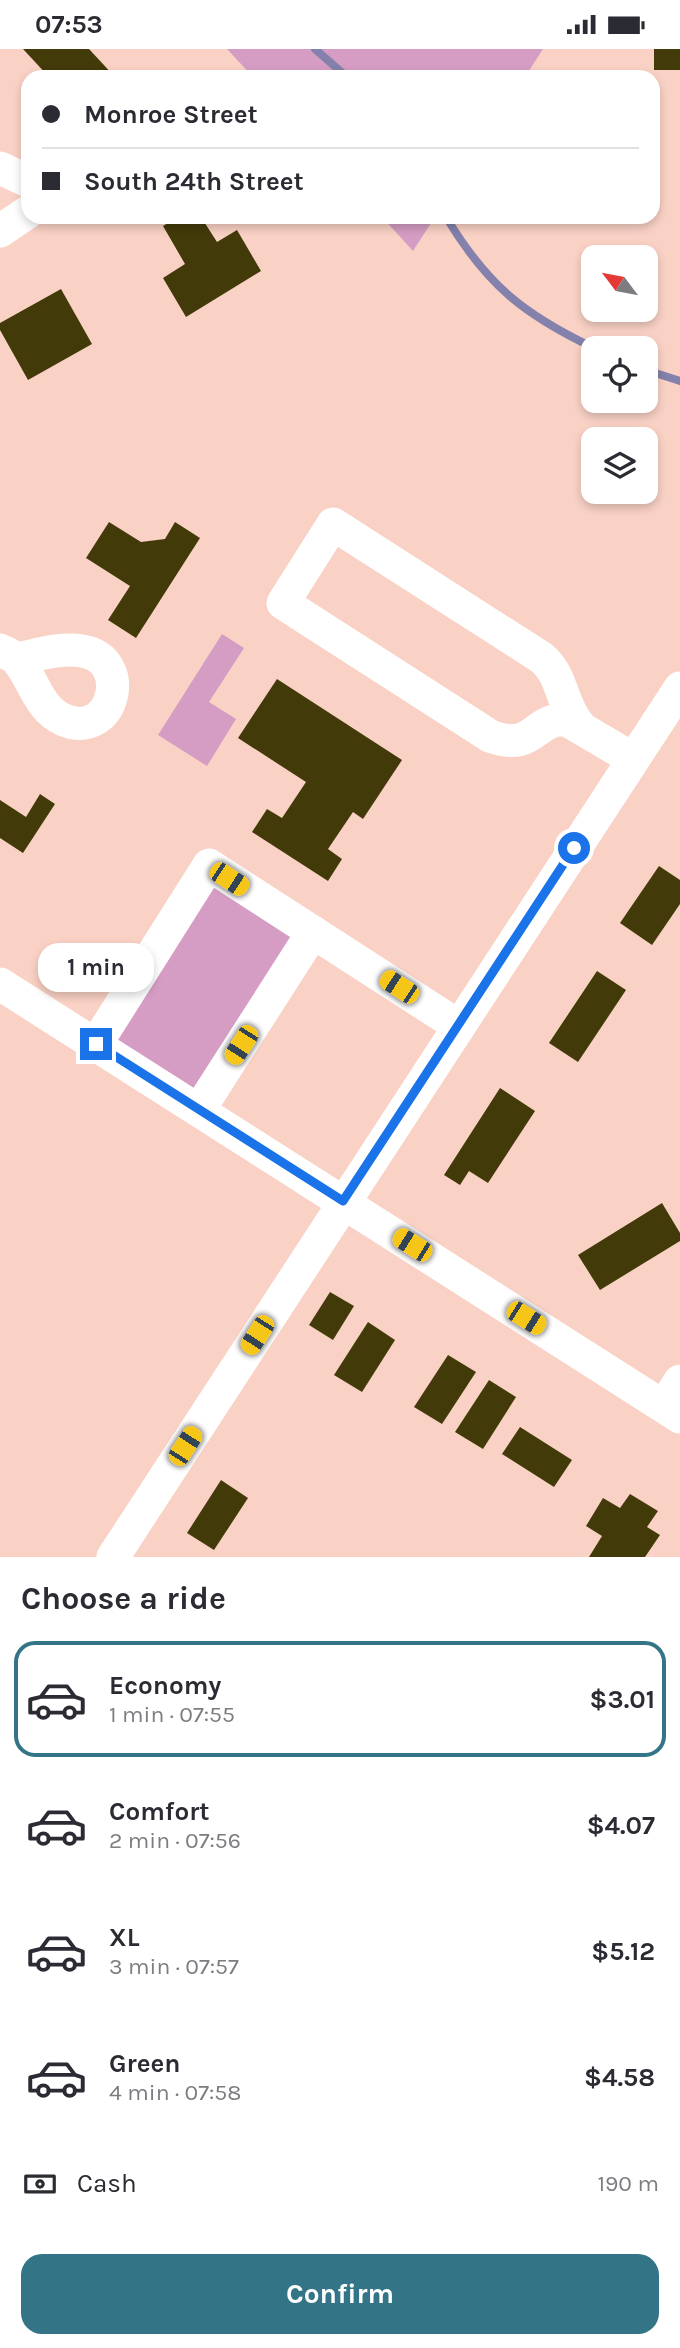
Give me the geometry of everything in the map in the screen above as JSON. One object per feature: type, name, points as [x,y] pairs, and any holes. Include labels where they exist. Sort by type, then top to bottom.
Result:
[{"type":"street","points":[[0,168],[21,178]]},
{"type":"street","points":[[0,231],[21,217]]},
{"type":"street","points":[[579,725],[565,706],[559,677],[542,658],[333,524],[283,603],[490,736],[516,742],[528,739],[557,719],[579,725],[633,759]]},
{"type":"street","points":[[113,1557],[457,1025],[680,688]]},
{"type":"street","points":[[96,1044],[209,865],[457,1025]]},
{"type":"street","points":[[199,1110],[313,932]]},
{"type":"street","points":[[0,984],[343,1201],[675,1401]]},
{"type":"shaded area","points":[[227,49],[543,49],[530,70],[246,70]]},
{"type":"shaded area","points":[[388,224],[430,224],[413,251]]},
{"type":"shaded area","points":[[222,634],[244,648],[209,702],[236,719],[207,766],[158,735]]},
{"type":"shaded area","points":[[209,865],[313,932],[199,1110],[96,1044]]},
{"type":"building","points":[[23,49],[89,49],[108,70],[42,70]]},
{"type":"building","points":[[654,49],[680,49],[680,70],[654,70]]},
{"type":"building","points":[[205,224],[217,242],[237,230],[261,271],[186,317],[163,278],[185,264],[163,226]]},
{"type":"building","points":[[61,289],[92,344],[28,380],[0,330],[0,323]]},
{"type":"building","points":[[109,522],[141,542],[165,539],[175,522],[200,538],[136,638],[108,620],[130,586],[86,558]]},
{"type":"building","points":[[277,679],[402,760],[363,819],[353,812],[328,849],[342,859],[328,881],[252,832],[267,809],[282,818],[306,782],[238,738]]},
{"type":"building","points":[[40,794],[55,804],[23,853],[0,838],[0,800],[26,817]]},
{"type":"building","points":[[659,866],[680,880],[680,904],[652,945],[620,923]]},
{"type":"building","points":[[597,971],[626,990],[578,1062],[549,1043]]},
{"type":"building","points":[[500,1088],[535,1111],[488,1183],[469,1171],[460,1185],[444,1175]]},
{"type":"building","points":[[662,1203],[680,1233],[680,1241],[600,1290],[578,1255]]},
{"type":"building","points":[[330,1292],[354,1306],[333,1340],[309,1325]]},
{"type":"building","points":[[368,1322],[395,1340],[362,1392],[334,1375]]},
{"type":"building","points":[[448,1355],[476,1372],[442,1424],[414,1407]]},
{"type":"building","points":[[489,1380],[516,1397],[483,1449],[455,1432]]},
{"type":"building","points":[[520,1427],[572,1460],[554,1487],[502,1454]]},
{"type":"building","points":[[221,1480],[248,1498],[214,1550],[187,1533]]},
{"type":"building","points":[[630,1494],[658,1511],[647,1527],[660,1535],[645,1557],[589,1557],[602,1536],[586,1526],[603,1498],[620,1508]]},
{"type":"waterway","points":[[315,49],[339,70]]},
{"type":"waterway","points":[[450,224],[476,261],[509,295],[547,323],[581,341]]},
{"type":"waterway","points":[[658,374],[680,381]]},
{"type":"route","points":[[96,1044],[343,1201],[574,848]]}]
